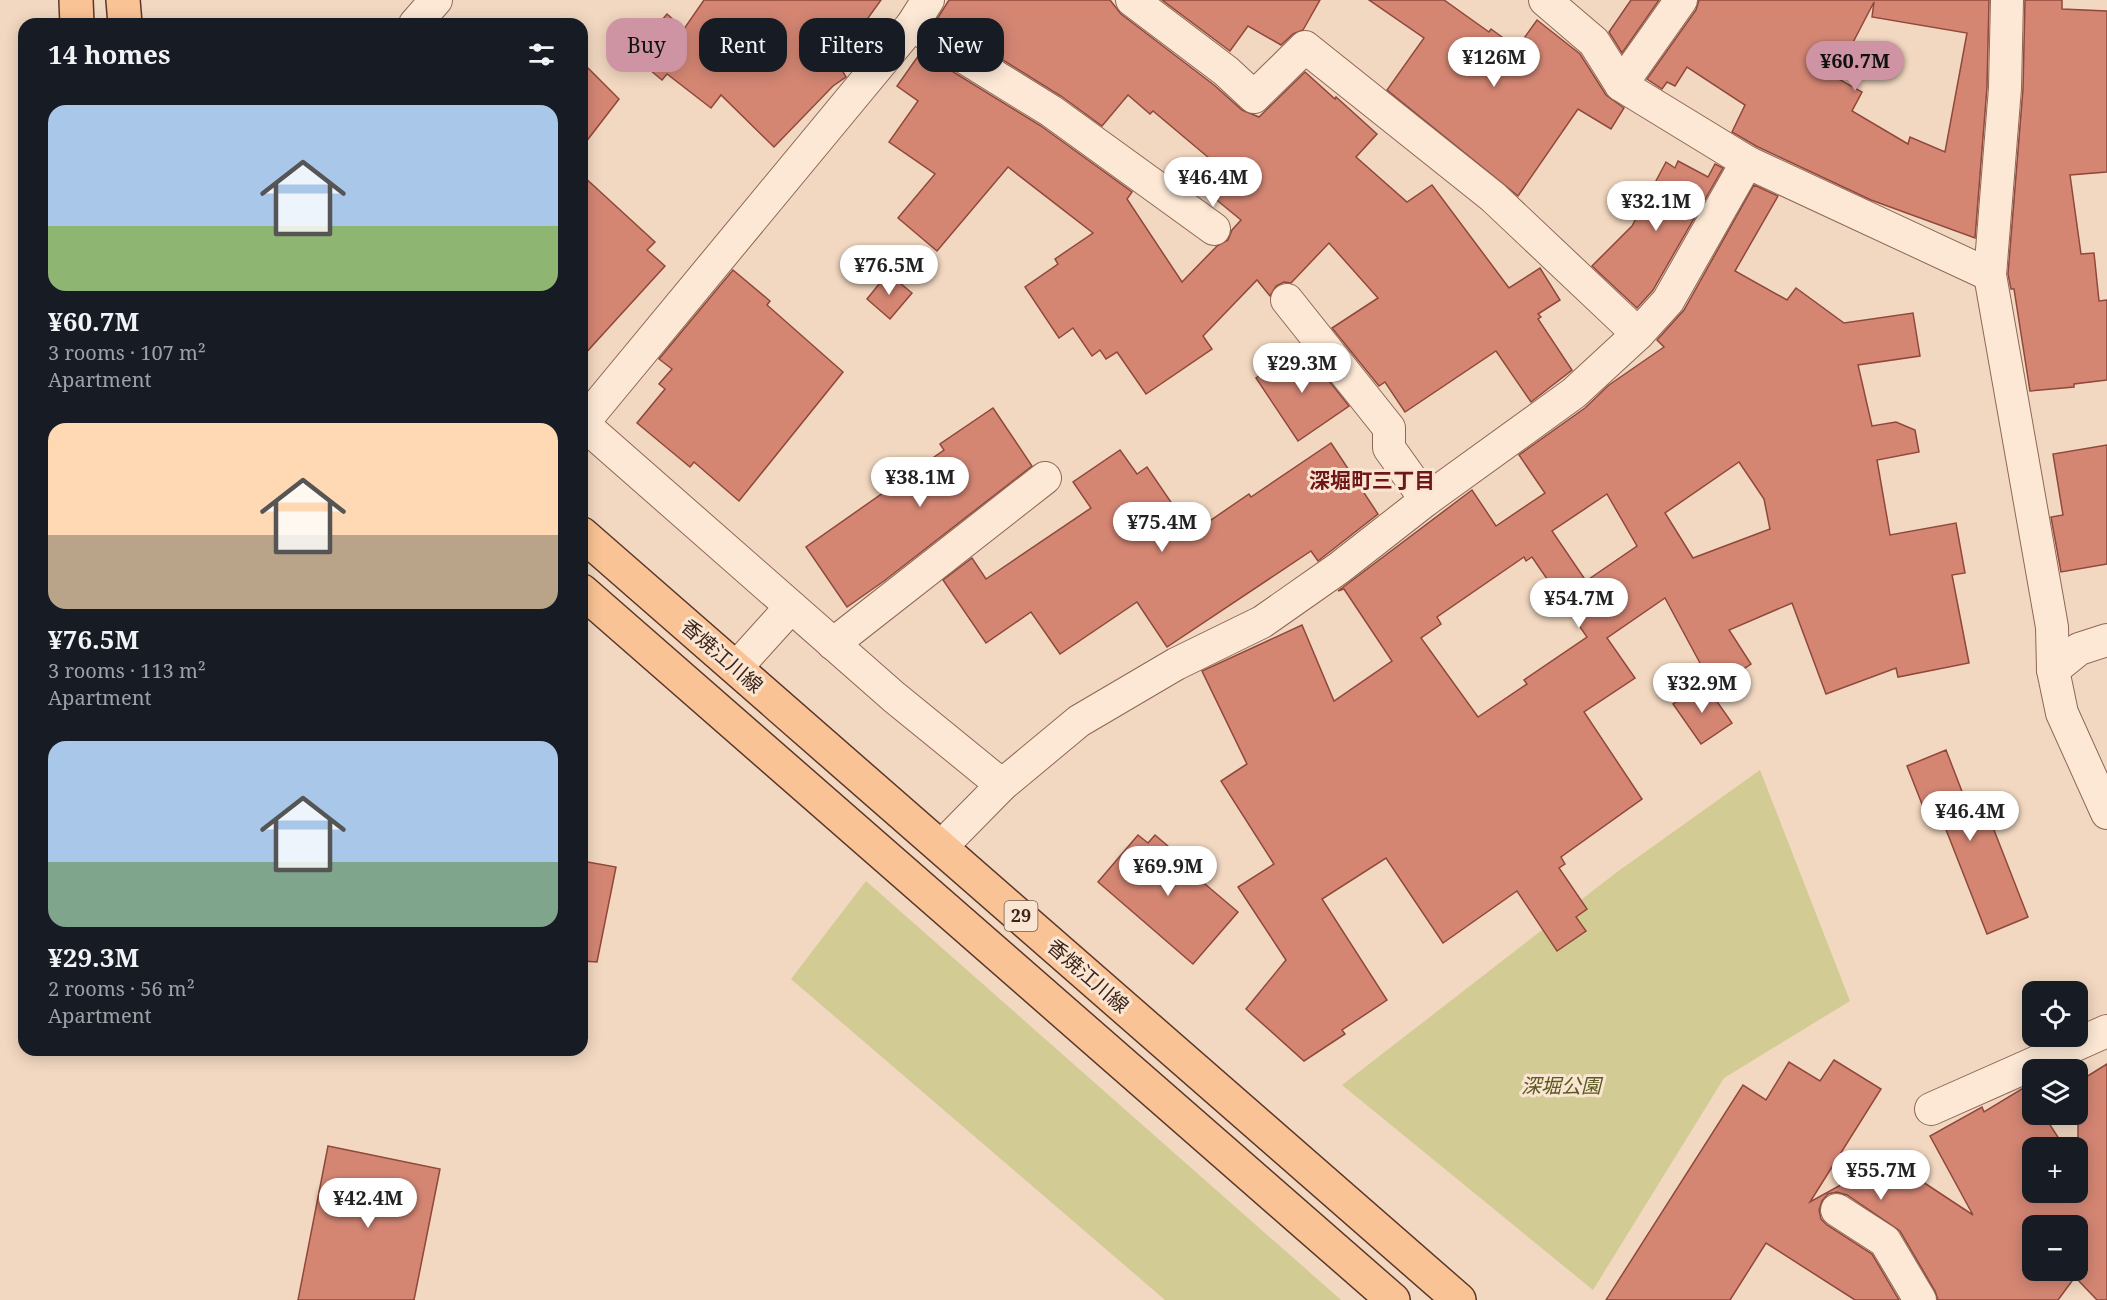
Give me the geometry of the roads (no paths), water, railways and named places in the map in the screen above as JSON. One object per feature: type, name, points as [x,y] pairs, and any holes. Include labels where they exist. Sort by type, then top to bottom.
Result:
[{"type":"main road","points":[[76,0],[77,18]]},
{"type":"main road","points":[[123,0],[124,18]]},
{"type":"main road","name":"香焼江川線","points":[[588,539],[1459,1300]]},
{"type":"main road","name":"29","points":[[588,596],[1394,1300]]},
{"type":"street","points":[[420,18],[436,0]]},
{"type":"street","points":[[1132,0],[1226,71],[1254,97],[1305,47],[1492,197],[1638,334]]},
{"type":"street","points":[[1545,0],[1594,42],[1621,85],[1747,162],[1990,275]]},
{"type":"street","points":[[1621,85],[1681,0]]},
{"type":"street","points":[[2007,0],[2005,88],[1990,275],[2052,627],[2053,670],[2062,713],[2107,813]]},
{"type":"street","points":[[588,417],[920,12],[1051,111],[1214,229]]},
{"type":"street","points":[[941,847],[1002,785],[1079,721],[1176,663],[1262,622],[1339,568],[1426,500],[1574,393],[1638,334],[1668,301],[1747,162]]},
{"type":"street","points":[[1287,300],[1389,428],[1389,448],[1426,500]]},
{"type":"street","points":[[588,428],[894,697],[1002,785]]},
{"type":"street","points":[[833,644],[1045,478]]},
{"type":"street","points":[[736,668],[791,608]]},
{"type":"street","points":[[2053,670],[2079,649],[2107,640]]},
{"type":"street","points":[[1931,1110],[2107,1031]]},
{"type":"street","points":[[1837,1210],[1885,1241],[1920,1300]]},
{"type":"district","name":"深堀町三丁目","points":[[1372,481]]},
{"type":"park label","name":"深堀公園","points":[[1561,1086]]}]
